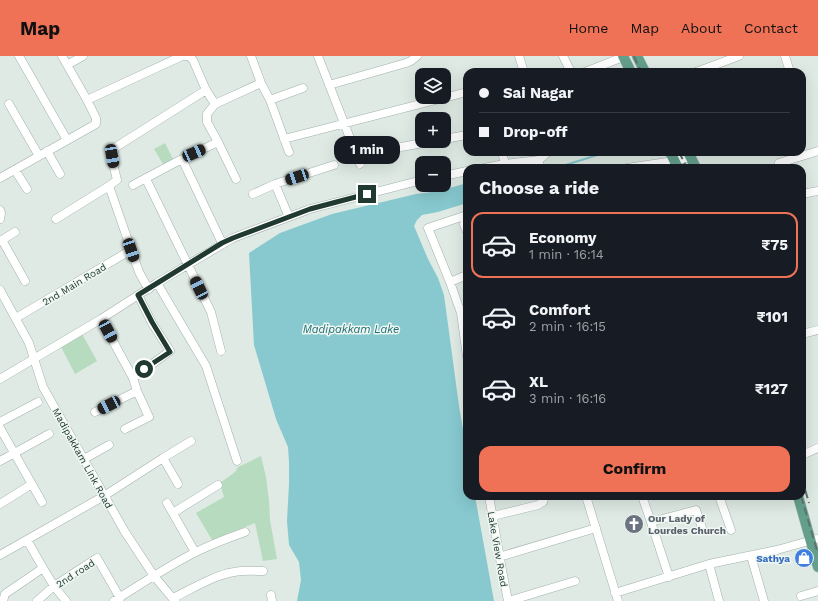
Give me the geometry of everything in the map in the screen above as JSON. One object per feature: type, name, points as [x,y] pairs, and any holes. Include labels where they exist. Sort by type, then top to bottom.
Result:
[{"type":"main road","points":[[623,56],[629,68]]},
{"type":"main road","points":[[637,56],[643,68]]},
{"type":"main road","points":[[799,500],[815,542]]},
{"type":"main road","points":[[804,500],[815,542],[818,567]]},
{"type":"street","points":[[19,56],[67,140]]},
{"type":"street","points":[[0,178],[96,124],[96,118],[88,100],[62,56]]},
{"type":"street","points":[[67,65],[83,56]]},
{"type":"street","points":[[88,100],[182,56],[189,56],[193,60],[206,90],[215,104]]},
{"type":"street","points":[[251,56],[261,83],[270,100],[289,152]]},
{"type":"street","points":[[318,56],[359,161],[401,147],[415,144]]},
{"type":"street","points":[[519,56],[523,68]]},
{"type":"street","points":[[563,56],[569,68]]},
{"type":"street","points":[[594,68],[623,56]]},
{"type":"street","points":[[707,68],[739,56]]},
{"type":"street","points":[[786,56],[789,68]]},
{"type":"street","points":[[330,85],[413,58]]},
{"type":"street","points":[[236,179],[207,122],[207,114],[215,104],[261,83]]},
{"type":"street","points":[[270,100],[303,88]]},
{"type":"street","points":[[56,219],[117,180],[112,156],[112,151],[116,147],[206,90]]},
{"type":"street","points":[[284,139],[463,93]]},
{"type":"street","points":[[9,104],[39,156]]},
{"type":"street","points":[[451,138],[463,136]]},
{"type":"street","points":[[134,185],[182,159],[218,142]]},
{"type":"street","points":[[47,151],[60,174]]},
{"type":"street","points":[[806,155],[818,151]]},
{"type":"street","points":[[503,156],[505,164],[539,164]]},
{"type":"street","points":[[650,164],[674,160],[684,156]]},
{"type":"street","points":[[779,164],[802,156]]},
{"type":"street","points":[[182,159],[222,243]]},
{"type":"street","points":[[253,194],[275,184],[334,164]]},
{"type":"street","points":[[15,170],[27,189]]},
{"type":"street","points":[[451,174],[463,172]]},
{"type":"street","points":[[146,179],[211,312],[221,351]]},
{"type":"street","points":[[0,379],[101,319],[222,243],[310,209],[415,182]]},
{"type":"street","points":[[275,184],[289,217]]},
{"type":"street","points":[[109,186],[131,250],[142,278],[149,288]]},
{"type":"street","points":[[806,193],[818,191]]},
{"type":"street","points":[[0,210],[0,219]]},
{"type":"street","points":[[463,215],[428,228],[463,312]]},
{"type":"street","points":[[15,232],[1,241],[25,281]]},
{"type":"street","name":"2nd Main Road","points":[[16,318],[131,250]]},
{"type":"street","points":[[450,282],[463,277]]},
{"type":"street","points":[[157,283],[206,366],[237,461]]},
{"type":"street","name":"Madipakkam Link Road","points":[[0,290],[29,343],[43,386],[104,496],[125,532],[154,576],[174,599]]},
{"type":"street","points":[[133,378],[170,352],[138,295]]},
{"type":"street","points":[[101,319],[133,378],[137,391],[149,417],[125,429]]},
{"type":"street","points":[[806,333],[818,330]]},
{"type":"street","points":[[95,412],[137,391]]},
{"type":"street","points":[[0,422],[38,402]]},
{"type":"street","points":[[0,428],[42,502]]},
{"type":"street","points":[[0,461],[49,434]]},
{"type":"street","points":[[0,555],[104,496],[191,441]]},
{"type":"street","points":[[84,459],[109,445]]},
{"type":"street","points":[[806,453],[818,448]]},
{"type":"street","points":[[162,458],[178,484]]},
{"type":"street","points":[[0,504],[32,484]]},
{"type":"street","points":[[173,513],[218,485]]},
{"type":"street","name":"Lake View Road","points":[[490,500],[499,557],[508,601]]},
{"type":"street","points":[[492,516],[538,505],[544,500]]},
{"type":"street","points":[[587,500],[618,601]]},
{"type":"street","points":[[643,500],[669,576]]},
{"type":"street","points":[[721,500],[731,530]]},
{"type":"street","points":[[167,503],[196,552]]},
{"type":"street","points":[[651,522],[696,510],[702,528]]},
{"type":"street","points":[[499,557],[596,528]]},
{"type":"street","points":[[117,599],[196,552],[245,532]]},
{"type":"street","points":[[27,540],[54,586],[66,601]]},
{"type":"street","points":[[615,593],[709,564],[815,542]]},
{"type":"street","points":[[751,556],[764,601]]},
{"type":"street","name":"2nd road","points":[[37,601],[54,586],[97,558],[117,599]]},
{"type":"street","points":[[709,564],[719,601]]},
{"type":"street","points":[[3,601],[5,594],[43,568]]},
{"type":"street","points":[[174,599],[223,575],[235,572],[263,571]]},
{"type":"street","points":[[508,601],[575,581]]},
{"type":"street","points":[[801,596],[818,591]]},
{"type":"green space","points":[[165,143],[173,159],[163,164],[154,149]]},
{"type":"green space","points":[[81,332],[97,361],[75,374],[60,345]]},
{"type":"green space","points":[[261,456],[266,477],[270,520],[277,559],[263,561],[255,523],[212,540],[196,513],[224,497],[220,483],[235,472],[238,467]]},
{"type":"water","name":"Madipakkam Lake","points":[[463,184],[463,204],[422,215],[414,226],[438,278],[444,295],[463,430],[463,500],[476,500],[494,601],[297,601],[301,580],[299,562],[289,545],[287,521],[289,484],[288,447],[276,419],[254,345],[249,253],[280,233],[332,214],[416,194],[451,192],[451,188]]},
{"type":"waterway","points":[[569,164],[594,156]]},
{"type":"railway","points":[[634,56],[639,68]]},
{"type":"railway","points":[[681,156],[685,164]]},
{"type":"railway","points":[[806,493],[809,503]]},
{"type":"railway","points":[[802,500],[818,554]]},
{"type":"place","name":"Our Lady of Lourdes Church","points":[[634,524]]},
{"type":"place","name":"Sathya","points":[[804,558]]},
{"type":"route","points":[[144,369],[170,352],[138,295],[222,243],[233,238],[310,209],[367,194]]}]
